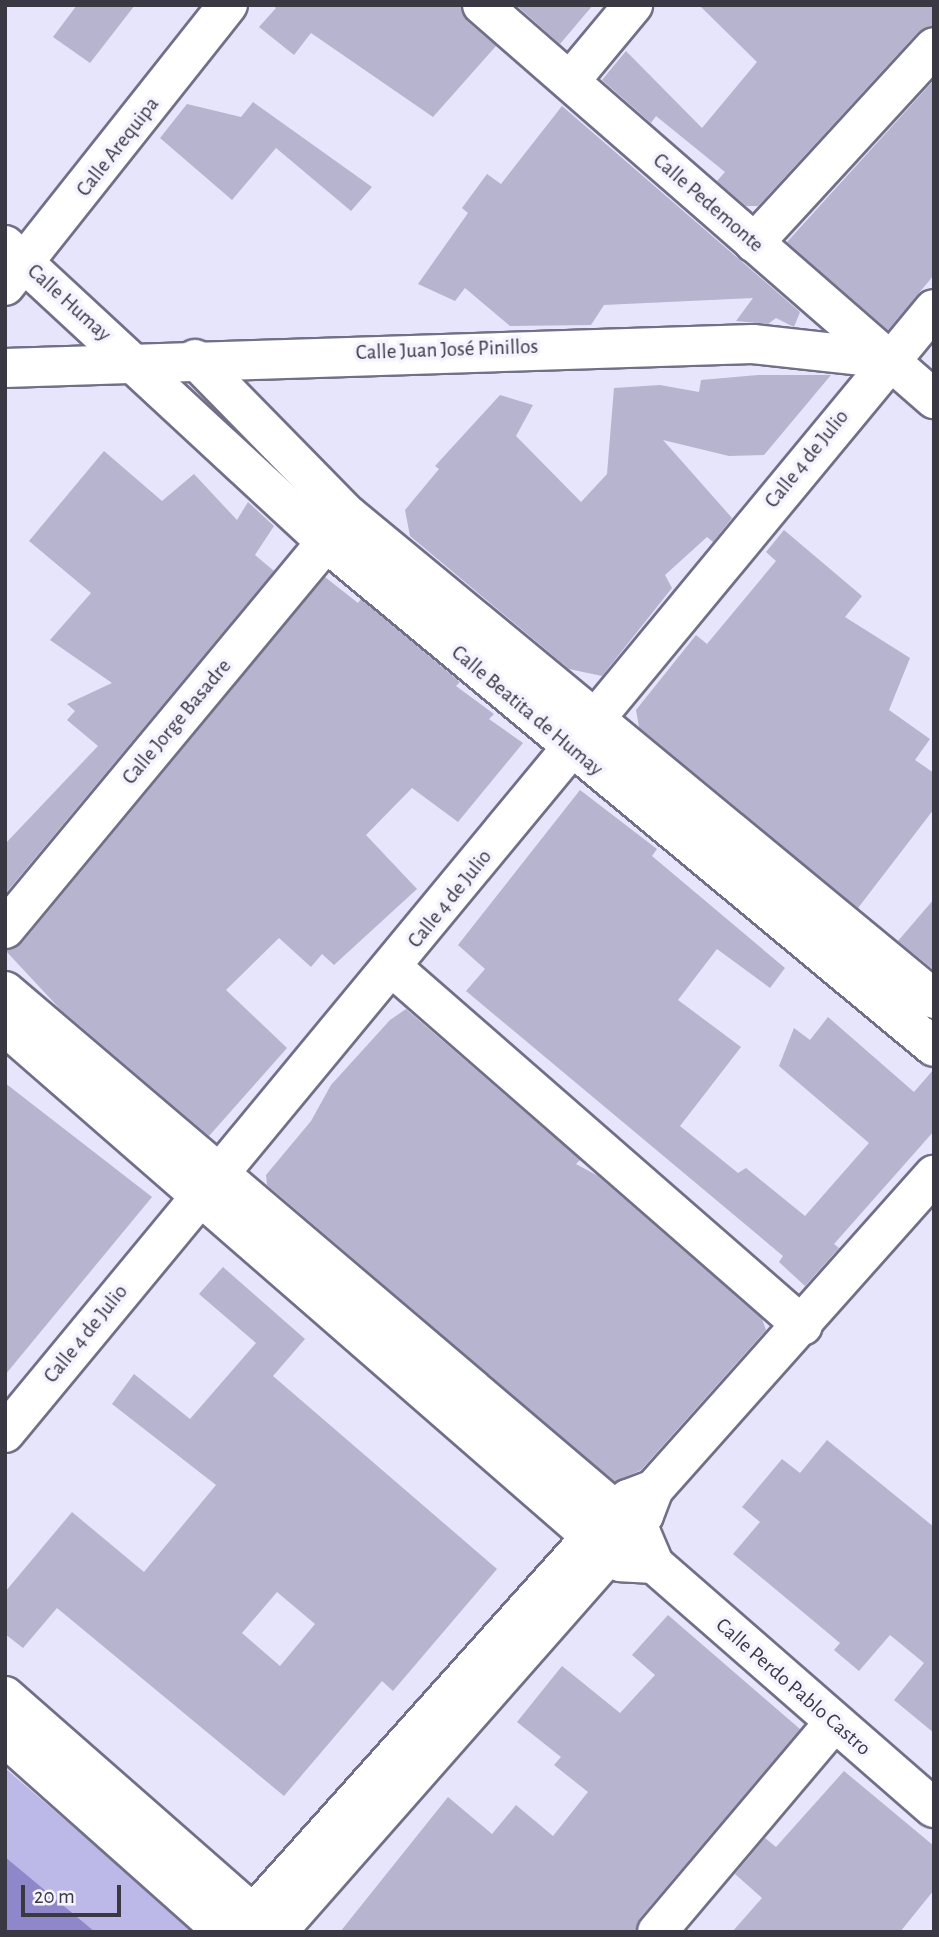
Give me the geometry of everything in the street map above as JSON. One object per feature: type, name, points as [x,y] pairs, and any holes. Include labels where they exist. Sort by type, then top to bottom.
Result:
[{"type":"street","name":"Calle Arequipa","points":[[12,265],[229,5]]},
{"type":"street","name":"Calle Pedemonte","points":[[482,5],[934,399]]},
{"type":"street","points":[[570,81],[633,5]]},
{"type":"street","points":[[754,243],[934,47]]},
{"type":"street","name":"Calle Humay","points":[[12,265],[133,361]]},
{"type":"street","name":"Calle 4 de Julio","points":[[5,1433],[208,1185],[393,968],[888,359],[934,309]]},
{"type":"street","name":"Calle Juan José Pinillos","points":[[5,368],[195,359],[753,344],[888,359]]},
{"type":"street","name":"Calle Beatita de Humay","points":[[195,359],[337,528]]},
{"type":"street","name":"Calle Beatita de Humay","points":[[133,361],[337,528],[583,736],[934,1047]]},
{"type":"street","name":"Calle Jorge Basadre","points":[[5,929],[337,528]]},
{"type":"street","name":"Calle Beatita de Humay","points":[[583,736],[934,999]]},
{"type":"street","points":[[393,968],[803,1326]]},
{"type":"street","points":[[5,991],[208,1185]]},
{"type":"street","points":[[5,1026],[208,1185],[613,1532]]},
{"type":"street","points":[[253,1928],[803,1326],[934,1175]]},
{"type":"street","name":"Calle Perdo Pablo Castro","points":[[613,1532],[621,1562],[654,1564],[834,1724],[934,1808]]},
{"type":"street","points":[[5,1696],[253,1928]]},
{"type":"street","points":[[657,1932],[834,1724]]},
{"type":"street","points":[[5,1737],[253,1928]]},
{"type":"shaded area","points":[[5,1768],[195,1932],[5,1932]]},
{"type":"shaded area","points":[[5,1857],[95,1932],[5,1932]]},
{"type":"building","points":[[77,5],[135,5],[90,63],[53,37]]},
{"type":"building","points":[[272,5],[461,5],[467,21],[496,46],[433,117],[311,33],[294,55],[259,27],[276,8]]},
{"type":"building","points":[[516,5],[593,5],[560,44]]},
{"type":"building","points":[[699,5],[934,5],[934,26],[918,32],[758,206],[746,206],[717,181],[725,172],[656,116],[651,123],[602,80],[626,51],[702,128],[757,62]]},
{"type":"building","points":[[934,80],[934,275],[888,330],[787,242]]},
{"type":"building","points":[[253,102],[372,187],[351,211],[276,148],[232,200],[160,138],[187,104],[241,117]]},
{"type":"building","points":[[562,106],[800,312],[794,327],[776,318],[768,324],[736,321],[753,298],[604,305],[591,325],[510,326],[465,288],[455,301],[418,284],[468,213],[462,208],[487,174],[501,184]]},
{"type":"building","points":[[758,375],[831,375],[764,455],[729,456],[663,440],[732,518],[713,542],[707,537],[665,575],[672,588],[602,676],[569,669],[410,536],[405,510],[439,469],[435,466],[500,395],[533,405],[516,436],[581,502],[607,474],[614,388],[660,385],[699,392],[701,380]]},
{"type":"building","points":[[104,451],[162,501],[194,474],[237,520],[248,502],[274,526],[255,555],[274,571],[5,894],[5,844],[98,746],[67,720],[75,711],[67,704],[112,683],[50,640],[91,593],[29,541]]},
{"type":"building","points":[[784,530],[862,596],[845,617],[910,658],[889,710],[930,739],[915,760],[934,773],[934,809],[858,908],[639,727],[636,710],[696,635],[707,644],[776,561],[766,552]]},
{"type":"building","points":[[325,577],[358,603],[361,599],[460,682],[456,686],[494,714],[489,719],[523,743],[458,822],[412,788],[366,835],[417,889],[334,965],[322,954],[311,967],[279,938],[226,990],[287,1048],[209,1136],[60,1009],[5,950],[22,943]]},
{"type":"building","points":[[580,790],[657,849],[652,856],[785,968],[770,988],[717,949],[678,1000],[741,1047],[680,1126],[738,1173],[746,1168],[805,1216],[869,1143],[779,1066],[794,1028],[810,1040],[828,1017],[914,1092],[934,1069],[934,1131],[834,1244],[839,1248],[805,1286],[779,1262],[783,1256],[466,991],[485,969],[458,945]]},
{"type":"building","points":[[934,899],[934,970],[898,941]]},
{"type":"building","points":[[406,1009],[580,1160],[576,1164],[598,1176],[762,1319],[766,1330],[641,1470],[615,1482],[267,1185],[266,1175],[311,1121],[331,1085],[390,1020]]},
{"type":"building","points":[[5,1083],[152,1197],[5,1375]]},
{"type":"building","points":[[223,1267],[305,1339],[273,1376],[497,1569],[393,1691],[382,1681],[284,1796],[57,1608],[23,1648],[5,1634],[5,1592],[72,1512],[144,1572],[216,1485],[112,1404],[134,1374],[190,1419],[256,1343],[199,1294]],"holes":[[[277,1592],[315,1624],[280,1666],[242,1633]]]},
{"type":"building","points":[[827,1440],[934,1527],[934,1733],[894,1700],[924,1663],[890,1635],[859,1671],[834,1650],[840,1643],[733,1554],[760,1522],[742,1507],[782,1459],[800,1473]]},
{"type":"building","points":[[668,1615],[800,1729],[640,1918],[635,1932],[340,1932],[448,1797],[492,1834],[516,1805],[553,1836],[588,1792],[554,1765],[561,1757],[517,1722],[562,1666],[620,1713],[655,1675],[632,1655]]},
{"type":"building","points":[[844,1771],[934,1846],[934,1890],[900,1932],[732,1932],[762,1898],[735,1874],[765,1838],[776,1847]]}]
